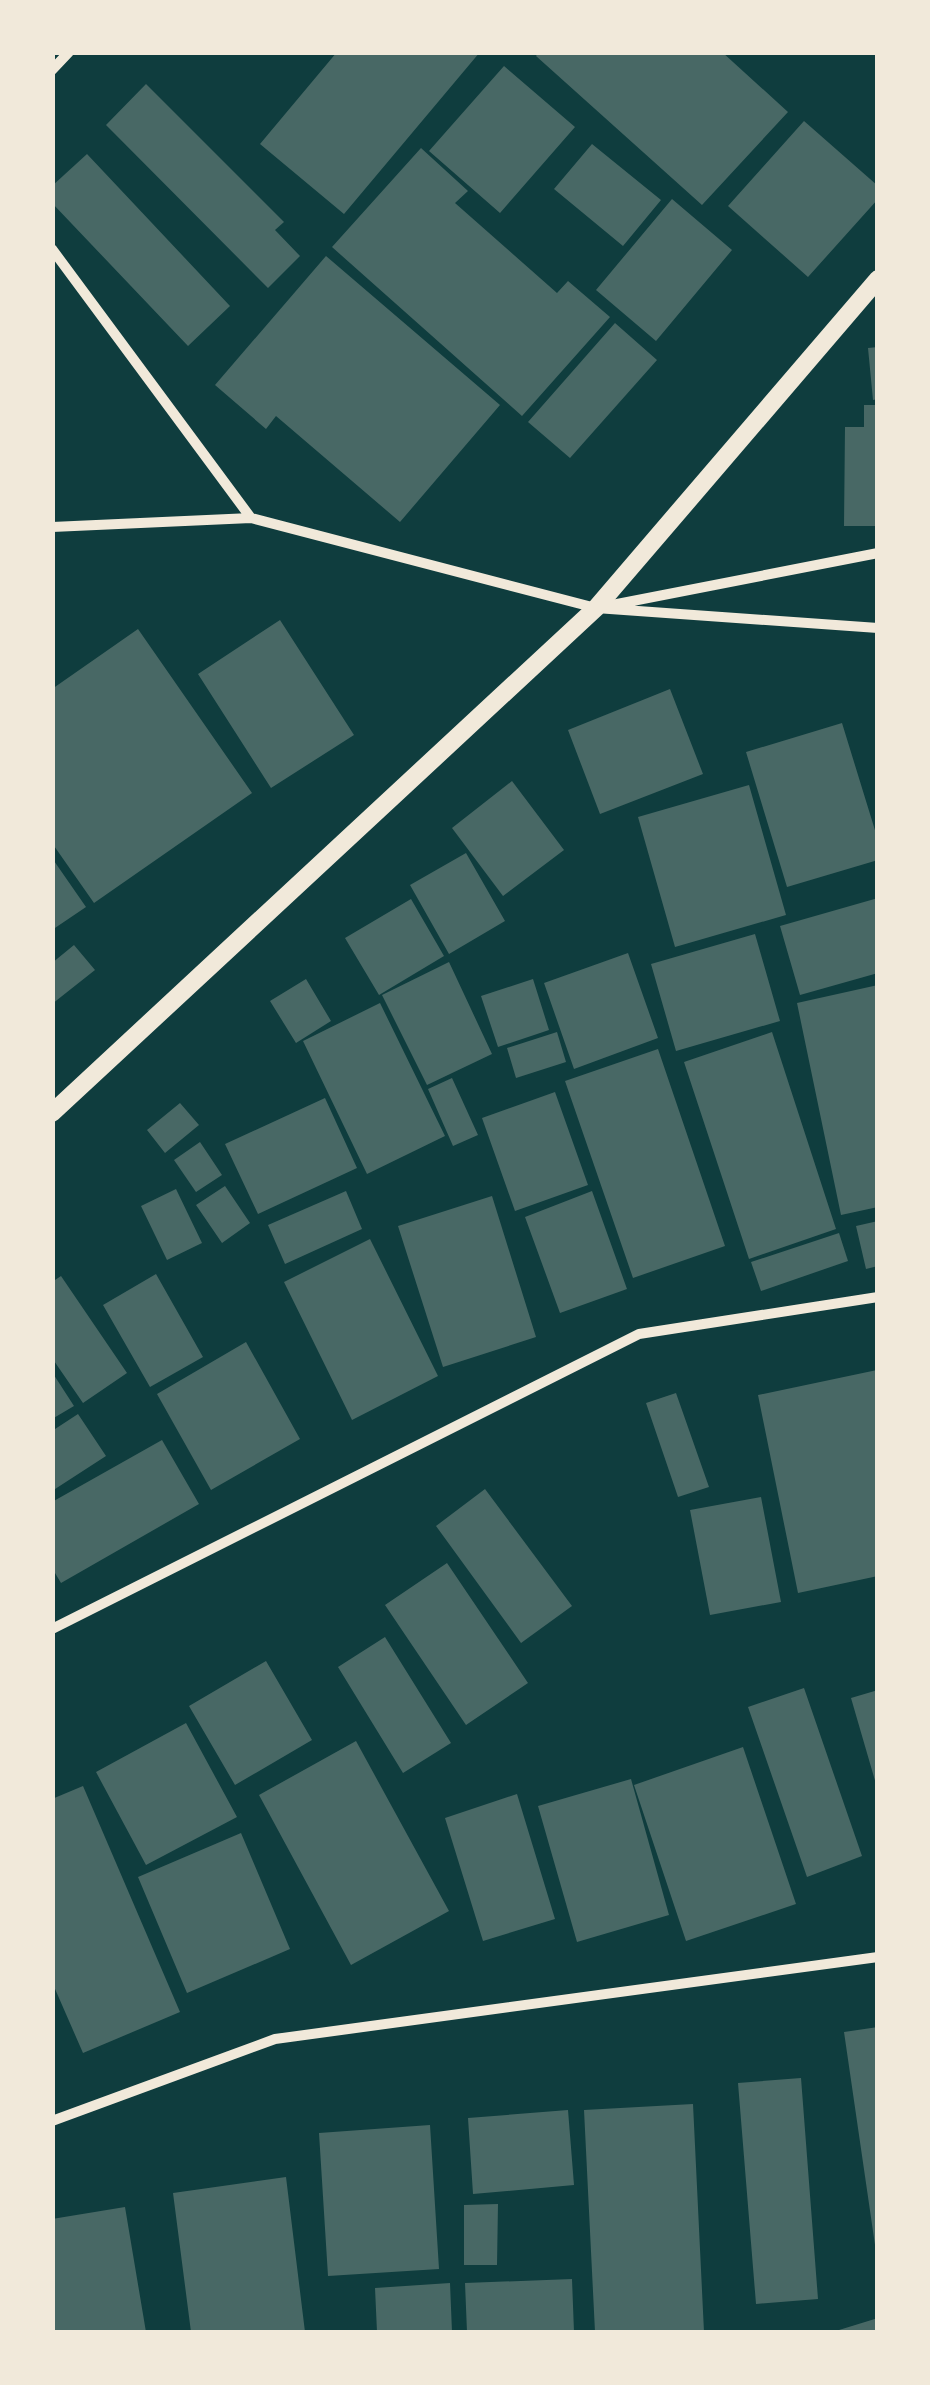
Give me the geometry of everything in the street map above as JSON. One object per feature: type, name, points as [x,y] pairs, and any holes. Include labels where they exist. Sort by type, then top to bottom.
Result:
[{"type":"street","points":[[52,70],[69,52]]},
{"type":"street","points":[[52,249],[251,518]]},
{"type":"street","points":[[52,1114],[596,608],[878,279]]},
{"type":"street","points":[[52,527],[251,518],[596,608],[878,628]]},
{"type":"street","points":[[596,608],[878,553]]},
{"type":"street","points":[[52,1629],[639,1334],[878,1297]]},
{"type":"street","points":[[52,2121],[275,2039],[878,1957]]},
{"type":"building","points":[[337,52],[480,52],[344,214],[260,144]]},
{"type":"building","points":[[539,52],[722,52],[788,112],[702,205],[536,56]]},
{"type":"building","points":[[504,66],[575,127],[500,213],[429,151]]},
{"type":"building","points":[[146,84],[284,222],[275,230],[300,256],[268,288],[106,125]]},
{"type":"building","points":[[804,121],[878,186],[878,199],[808,277],[728,206]]},
{"type":"building","points":[[592,144],[661,200],[623,246],[554,189]]},
{"type":"building","points":[[421,148],[468,191],[455,203],[557,293],[568,281],[610,317],[522,416],[332,247]]},
{"type":"building","points":[[87,154],[230,306],[188,346],[52,203],[52,186]]},
{"type":"building","points":[[672,199],[732,250],[656,341],[596,290]]},
{"type":"building","points":[[326,256],[500,405],[400,522],[276,416],[266,429],[215,385]]},
{"type":"building","points":[[615,323],[657,360],[570,458],[528,422]]},
{"type":"building","points":[[878,347],[878,399],[873,400],[868,348]]},
{"type":"building","points":[[864,405],[878,405],[878,526],[844,526],[845,427],[864,427]]},
{"type":"building","points":[[280,620],[354,735],[271,788],[198,674]]},
{"type":"building","points":[[138,629],[252,793],[94,903],[52,843],[52,689]]},
{"type":"building","points":[[670,689],[703,774],[600,814],[568,730]]},
{"type":"building","points":[[842,723],[878,840],[878,860],[787,887],[746,752]]},
{"type":"building","points":[[512,781],[564,850],[503,896],[452,828]]},
{"type":"building","points":[[749,785],[786,915],[675,947],[638,817]]},
{"type":"building","points":[[466,853],[505,921],[449,954],[410,885]]},
{"type":"building","points":[[52,858],[86,907],[52,930]]},
{"type":"building","points":[[878,898],[878,973],[800,995],[780,926]]},
{"type":"building","points":[[411,899],[444,956],[379,995],[345,938]]},
{"type":"building","points":[[755,934],[780,1021],[676,1051],[651,964]]},
{"type":"building","points":[[74,945],[95,970],[52,1004],[52,963]]},
{"type":"building","points":[[628,953],[658,1038],[574,1069],[544,983]]},
{"type":"building","points":[[449,962],[492,1054],[427,1085],[382,995]]},
{"type":"building","points":[[306,979],[331,1021],[296,1043],[270,1001]]},
{"type":"building","points":[[533,979],[549,1030],[498,1047],[481,996]]},
{"type":"building","points":[[878,985],[878,1207],[841,1215],[797,1003]]},
{"type":"building","points":[[380,1003],[445,1136],[367,1174],[303,1041]]},
{"type":"building","points":[[557,1032],[566,1062],[516,1078],[507,1048]]},
{"type":"building","points":[[772,1032],[836,1229],[749,1259],[684,1062]]},
{"type":"building","points":[[658,1049],[725,1246],[633,1278],[565,1081]]},
{"type":"building","points":[[452,1078],[478,1135],[453,1146],[428,1089]]},
{"type":"building","points":[[555,1092],[588,1185],[515,1211],[482,1118]]},
{"type":"building","points":[[325,1098],[357,1168],[258,1214],[225,1144]]},
{"type":"building","points":[[180,1103],[199,1125],[165,1153],[147,1130]]},
{"type":"building","points":[[200,1142],[222,1175],[196,1192],[174,1160]]},
{"type":"building","points":[[225,1186],[250,1223],[222,1243],[196,1205]]},
{"type":"building","points":[[176,1189],[202,1243],[167,1260],[141,1206]]},
{"type":"building","points":[[346,1191],[362,1229],[285,1264],[268,1225]]},
{"type":"building","points":[[592,1191],[627,1289],[560,1313],[525,1217]]},
{"type":"building","points":[[492,1196],[536,1337],[443,1367],[398,1226]]},
{"type":"building","points":[[878,1221],[878,1266],[866,1269],[856,1226]]},
{"type":"building","points":[[839,1233],[848,1261],[761,1291],[751,1262]]},
{"type":"building","points":[[370,1239],[438,1376],[352,1420],[284,1282]]},
{"type":"building","points":[[156,1274],[203,1357],[150,1387],[103,1305]]},
{"type":"building","points":[[61,1276],[127,1373],[83,1403],[52,1358],[52,1282]]},
{"type":"building","points":[[246,1342],[300,1439],[211,1490],[157,1394]]},
{"type":"building","points":[[877,1370],[878,1576],[798,1593],[758,1395]]},
{"type":"building","points":[[52,1372],[74,1406],[52,1419]]},
{"type":"building","points":[[676,1393],[709,1487],[678,1497],[646,1403]]},
{"type":"building","points":[[78,1414],[106,1456],[52,1491],[52,1431]]},
{"type":"building","points":[[162,1440],[199,1504],[61,1583],[52,1568],[52,1502]]},
{"type":"building","points":[[485,1489],[572,1606],[521,1643],[436,1526]]},
{"type":"building","points":[[761,1497],[781,1602],[710,1615],[690,1510]]},
{"type":"building","points":[[447,1563],[528,1683],[466,1725],[385,1605]]},
{"type":"building","points":[[385,1637],[451,1743],[403,1773],[338,1667]]},
{"type":"building","points":[[266,1661],[312,1740],[235,1785],[189,1706]]},
{"type":"building","points":[[804,1688],[862,1856],[807,1877],[748,1707]]},
{"type":"building","points":[[878,1690],[878,1783],[876,1784],[851,1698]]},
{"type":"building","points":[[186,1723],[237,1817],[146,1865],[96,1772]]},
{"type":"building","points":[[356,1741],[449,1911],[351,1965],[259,1795]]},
{"type":"building","points":[[743,1747],[796,1904],[686,1941],[634,1785]]},
{"type":"building","points":[[631,1779],[669,1915],[577,1942],[538,1806]]},
{"type":"building","points":[[83,1786],[180,2012],[83,2053],[52,1982],[52,1799]]},
{"type":"building","points":[[517,1794],[555,1919],[483,1941],[445,1818]]},
{"type":"building","points":[[241,1833],[290,1949],[187,1993],[138,1877]]},
{"type":"building","points":[[878,2027],[878,2245],[875,2245],[844,2032]]},
{"type":"building","points":[[801,2078],[818,2299],[756,2304],[738,2083]]},
{"type":"building","points":[[693,2104],[704,2332],[595,2332],[584,2110]]},
{"type":"building","points":[[568,2110],[574,2185],[473,2194],[468,2118]]},
{"type":"building","points":[[430,2125],[439,2269],[328,2276],[319,2133]]},
{"type":"building","points":[[286,2177],[305,2332],[191,2332],[173,2193]]},
{"type":"building","points":[[498,2204],[497,2265],[464,2265],[464,2205]]},
{"type":"building","points":[[125,2207],[146,2332],[52,2332],[52,2219]]},
{"type":"building","points":[[572,2279],[574,2332],[467,2332],[465,2283]]},
{"type":"building","points":[[450,2283],[452,2332],[377,2332],[375,2288]]},
{"type":"building","points":[[878,2318],[878,2332],[839,2330]]}]
